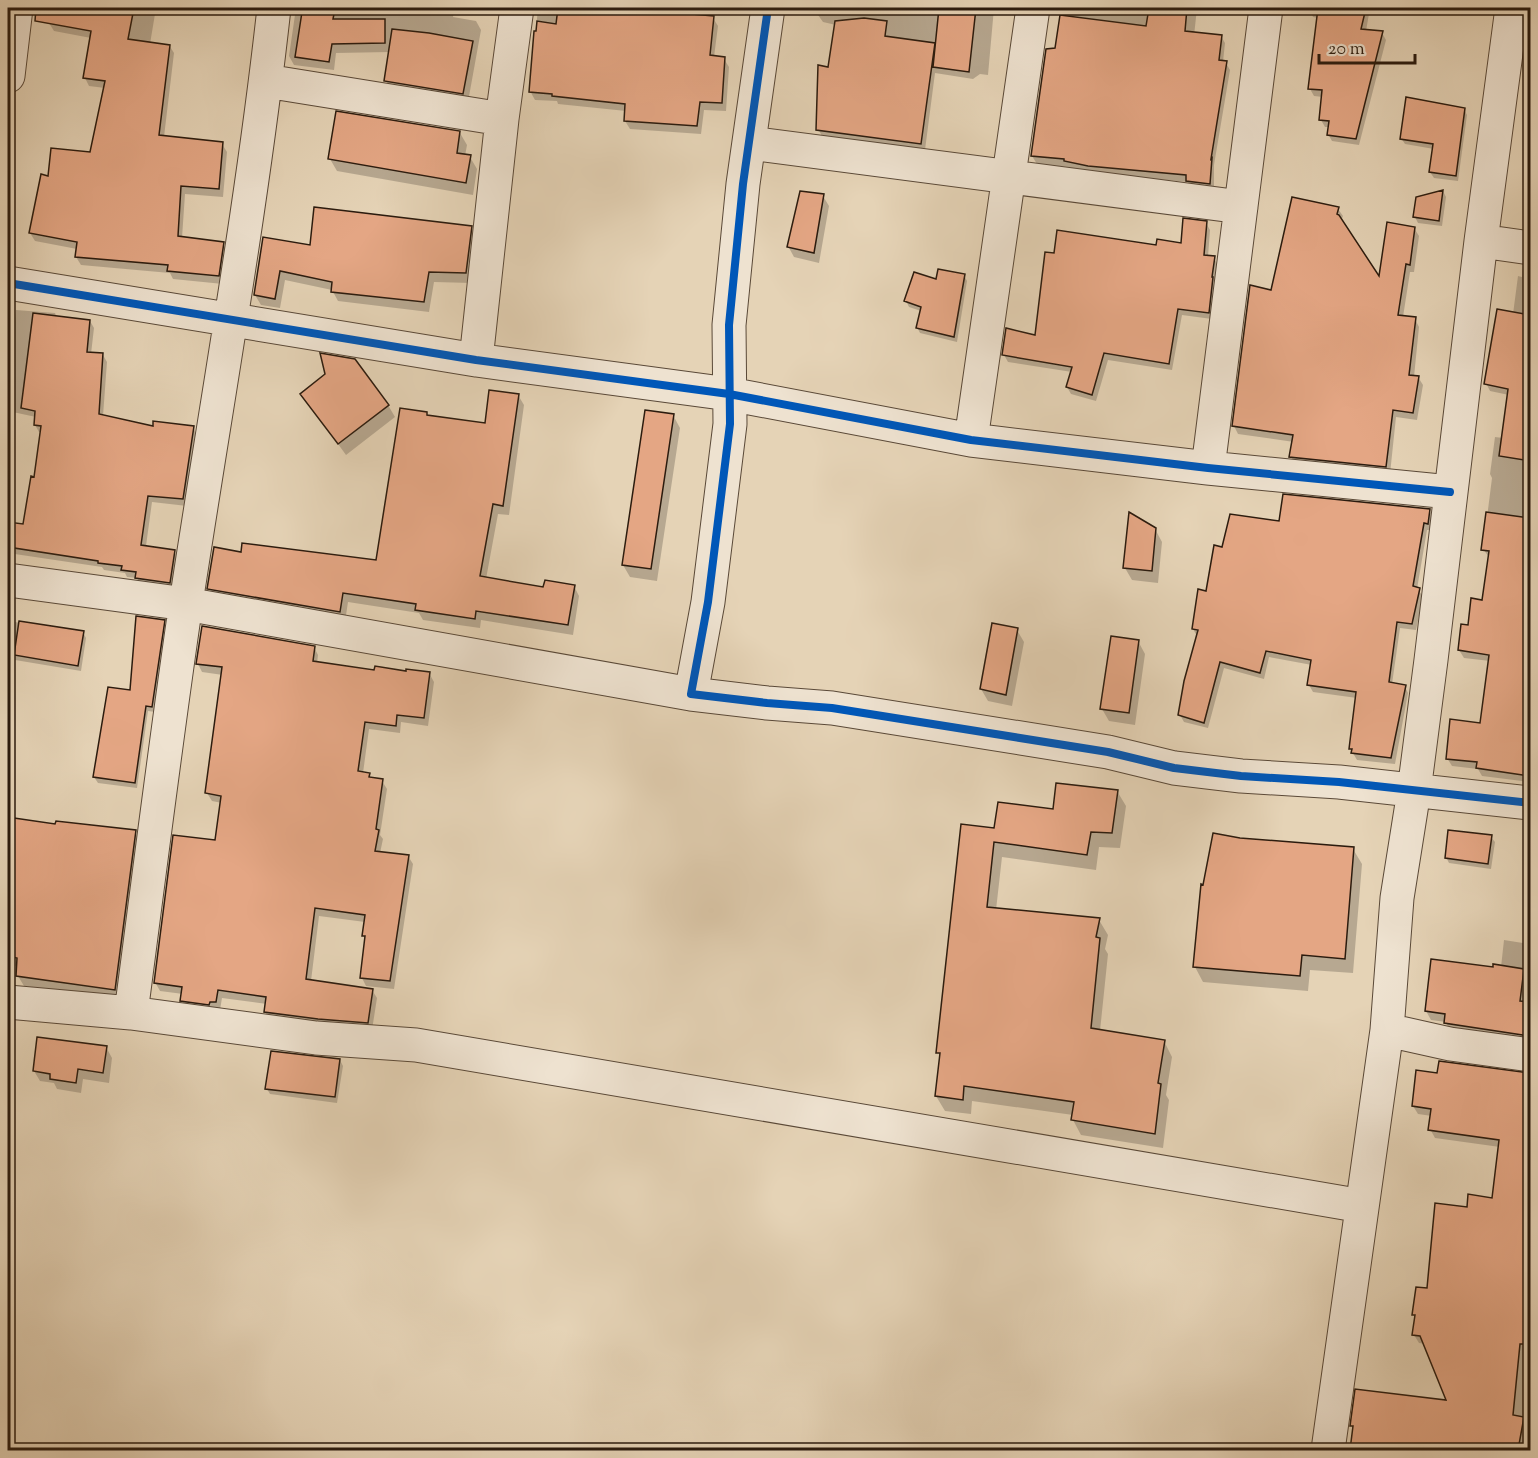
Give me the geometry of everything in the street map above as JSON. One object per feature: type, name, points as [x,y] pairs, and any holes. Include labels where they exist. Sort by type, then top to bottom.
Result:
[{"type":"street","points":[[9,56],[16,8]]},
{"type":"street","points":[[130,1013],[186,604],[232,320],[266,81],[274,8]]},
{"type":"street","points":[[476,360],[502,119],[517,8]]},
{"type":"street","points":[[691,694],[708,602],[730,424],[729,325],[749,142],[768,8]]},
{"type":"street","points":[[971,440],[1033,8]]},
{"type":"street","points":[[1208,468],[1266,8]]},
{"type":"street","points":[[1328,1450],[1387,1030],[1397,898],[1414,791],[1481,241],[1512,8]]},
{"type":"street","points":[[266,81],[502,119]]},
{"type":"street","points":[[749,142],[1241,207]]},
{"type":"street","points":[[1481,241],[1530,248]]},
{"type":"street","points":[[8,283],[476,360],[729,394],[971,440],[1208,468],[1450,492]]},
{"type":"street","points":[[8,580],[186,604],[691,694],[832,708],[1108,752],[1174,768],[1530,803]]},
{"type":"street","points":[[8,1002],[130,1013],[316,1038],[417,1045],[1362,1206]]},
{"type":"street","points":[[1387,1030],[1450,1044],[1530,1055]]},
{"type":"building","points":[[36,8],[134,8],[128,39],[170,45],[159,135],[223,142],[219,189],[181,186],[178,236],[224,242],[219,276],[167,271],[168,265],[75,257],[77,242],[29,233],[41,174],[48,176],[51,148],[90,152],[105,81],[83,78],[91,31],[35,21]]},
{"type":"building","points":[[558,8],[623,8],[714,16],[710,55],[725,57],[722,103],[700,102],[697,126],[624,121],[625,104],[529,92],[534,31],[536,31],[537,21],[556,24]]},
{"type":"building","points":[[939,8],[976,8],[969,72],[933,67]]},
{"type":"building","points":[[1149,8],[1187,8],[1185,31],[1222,35],[1219,60],[1227,61],[1211,159],[1210,184],[1186,181],[1186,175],[1088,166],[1064,161],[1064,159],[1031,156],[1046,49],[1055,48],[1060,15],[1146,26]]},
{"type":"building","points":[[1318,8],[1366,8],[1361,29],[1383,31],[1356,139],[1327,135],[1329,121],[1319,120],[1322,90],[1308,89]]},
{"type":"building","points":[[302,12],[334,14],[333,19],[385,19],[385,43],[332,44],[329,62],[295,57]]},
{"type":"building","points":[[864,18],[887,21],[885,36],[935,43],[921,144],[816,130],[818,65],[828,67],[835,21]]},
{"type":"building","points":[[392,29],[473,41],[463,94],[384,81]]},
{"type":"building","points":[[1406,97],[1465,108],[1456,176],[1429,172],[1433,144],[1400,139]]},
{"type":"building","points":[[336,111],[460,131],[457,153],[471,155],[466,183],[328,159]]},
{"type":"building","points":[[1443,190],[1439,221],[1413,217],[1416,197]]},
{"type":"building","points":[[800,191],[824,194],[814,253],[787,247]]},
{"type":"building","points":[[1292,197],[1339,207],[1337,214],[1379,276],[1387,222],[1415,227],[1410,265],[1406,264],[1398,315],[1416,317],[1409,375],[1419,376],[1413,413],[1393,410],[1386,467],[1289,457],[1293,435],[1232,426],[1250,285],[1271,290]]},
{"type":"building","points":[[314,207],[472,226],[466,273],[429,272],[424,302],[331,292],[332,282],[280,271],[275,299],[254,295],[263,237],[310,245]]},
{"type":"building","points":[[1183,218],[1207,221],[1204,255],[1215,256],[1213,277],[1209,313],[1178,309],[1169,364],[1104,353],[1092,395],[1066,387],[1072,367],[1002,355],[1006,328],[1035,335],[1045,252],[1054,253],[1057,230],[1156,245],[1157,239],[1181,243]]},
{"type":"building","points":[[938,269],[965,274],[954,337],[916,328],[921,307],[904,301],[914,272],[936,279]]},
{"type":"building","points":[[1497,309],[1530,315],[1530,461],[1499,456],[1508,389],[1484,384]]},
{"type":"building","points":[[33,313],[90,320],[87,352],[103,353],[99,414],[153,426],[153,421],[194,426],[183,499],[148,496],[141,545],[175,550],[170,583],[135,578],[136,572],[121,570],[122,566],[8,547],[8,522],[23,524],[31,476],[34,477],[41,426],[34,425],[35,411],[21,408]]},
{"type":"building","points":[[320,353],[355,359],[389,405],[338,444],[300,394],[325,374]]},
{"type":"building","points":[[489,390],[519,394],[503,506],[493,504],[480,576],[543,587],[545,580],[575,585],[568,625],[476,611],[475,619],[415,610],[416,604],[343,593],[340,612],[207,589],[214,547],[241,552],[242,543],[376,560],[400,408],[427,412],[427,415],[485,423]]},
{"type":"building","points":[[645,410],[674,414],[651,569],[622,565]]},
{"type":"building","points":[[1283,494],[1430,509],[1428,524],[1424,523],[1413,586],[1420,588],[1412,624],[1397,622],[1389,682],[1406,685],[1391,758],[1351,753],[1352,749],[1349,749],[1356,692],[1307,685],[1311,660],[1266,651],[1260,673],[1220,662],[1204,723],[1178,715],[1184,681],[1198,630],[1192,629],[1198,589],[1206,591],[1214,545],[1222,547],[1230,514],[1279,521]]},
{"type":"building","points":[[1129,512],[1156,528],[1152,571],[1123,568]]},
{"type":"building","points":[[1486,512],[1530,518],[1530,776],[1476,768],[1477,762],[1446,759],[1450,719],[1480,723],[1489,655],[1458,650],[1461,624],[1468,625],[1471,598],[1482,600],[1489,551],[1481,550]]},
{"type":"building","points":[[136,616],[165,620],[152,707],[146,706],[135,783],[93,777],[108,687],[130,690]]},
{"type":"building","points":[[19,621],[84,631],[78,666],[14,655]]},
{"type":"building","points":[[992,623],[1018,628],[1006,695],[980,689]]},
{"type":"building","points":[[202,626],[315,646],[313,661],[374,670],[375,666],[430,672],[424,718],[397,715],[396,726],[365,722],[358,771],[370,773],[369,777],[383,779],[375,851],[409,855],[390,981],[360,978],[365,915],[315,908],[306,979],[373,989],[368,1023],[264,1012],[266,997],[218,990],[216,1002],[210,1002],[209,1005],[180,1001],[182,987],[154,983],[173,835],[215,840],[221,796],[205,793],[222,667],[196,664]]},
{"type":"building","points":[[1111,636],[1139,640],[1129,713],[1100,709]]},
{"type":"building","points":[[1056,783],[1118,790],[1112,833],[1091,832],[1087,855],[994,842],[987,907],[1100,918],[1096,937],[1100,938],[1091,1028],[1165,1040],[1158,1083],[1161,1084],[1155,1134],[1071,1120],[1074,1102],[964,1086],[963,1100],[935,1096],[940,1053],[936,1053],[961,824],[994,828],[998,802],[1053,809]]},
{"type":"building","points":[[14,818],[55,824],[56,821],[136,830],[115,990],[16,976],[17,958],[8,956],[8,895],[12,864],[9,864]]},
{"type":"building","points":[[1448,830],[1492,835],[1488,864],[1445,858]]},
{"type":"building","points":[[1213,833],[1240,838],[1354,847],[1345,959],[1302,955],[1300,976],[1193,967],[1201,884],[1203,885]]},
{"type":"building","points":[[1431,959],[1524,969],[1520,1001],[1530,1002],[1530,1036],[1444,1023],[1445,1014],[1425,1011]]},
{"type":"building","points":[[37,1037],[107,1046],[103,1073],[78,1069],[76,1083],[50,1079],[50,1074],[33,1071]]},
{"type":"building","points":[[271,1051],[340,1059],[335,1097],[265,1089]]},
{"type":"building","points":[[1439,1061],[1530,1073],[1530,1344],[1520,1344],[1513,1415],[1524,1417],[1518,1450],[1475,1450],[1416,1445],[1416,1450],[1350,1450],[1353,1426],[1350,1426],[1355,1389],[1446,1400],[1420,1336],[1412,1335],[1416,1287],[1427,1288],[1435,1203],[1467,1207],[1468,1194],[1492,1198],[1499,1140],[1428,1130],[1431,1109],[1412,1106],[1416,1070],[1437,1073]]},
{"type":"cycle path","points":[[768,8],[743,184],[729,325],[730,424],[708,602],[691,694],[832,708],[1108,752],[1174,768],[1241,776],[1339,782],[1530,803]]},
{"type":"cycle path","points":[[8,283],[476,360],[729,394],[971,440],[1208,468],[1450,492]]}]
